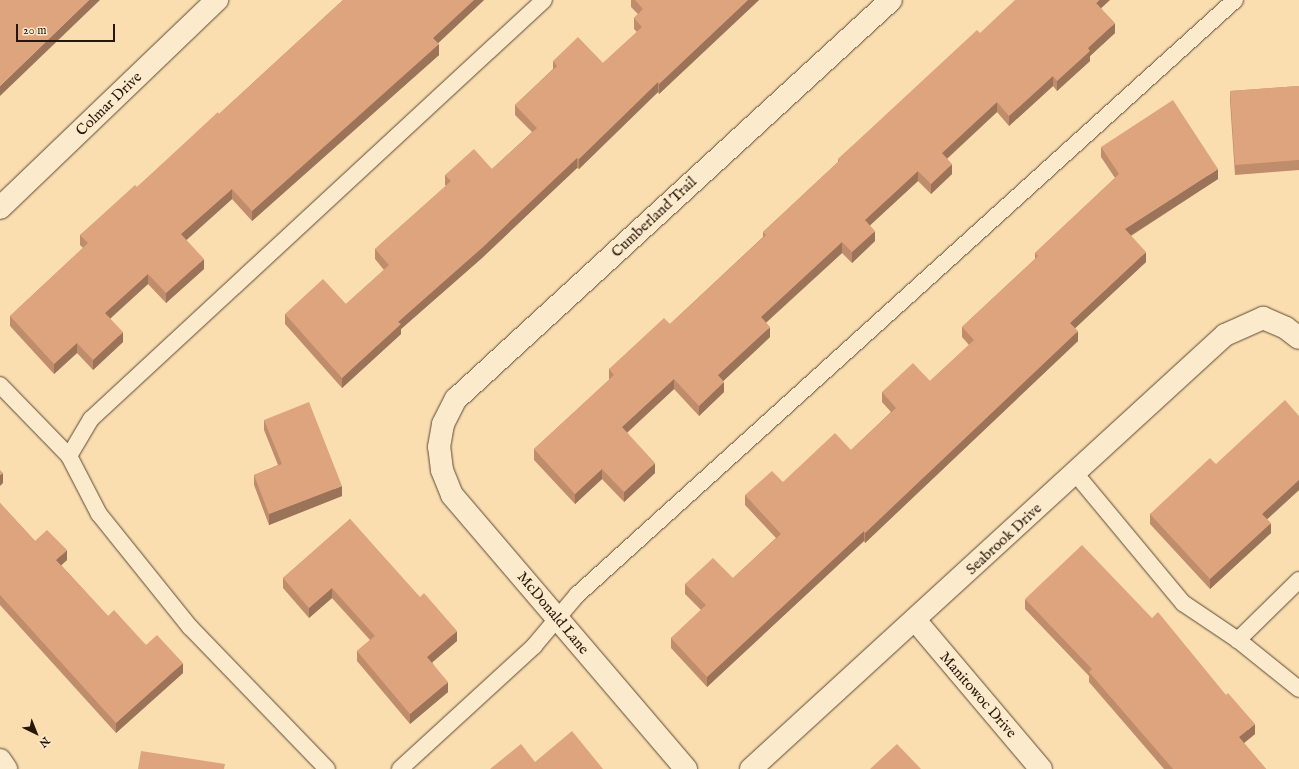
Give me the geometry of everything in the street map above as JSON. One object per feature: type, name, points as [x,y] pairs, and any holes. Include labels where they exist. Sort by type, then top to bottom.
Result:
[{"type":"street","name":"Colmar Drive","points":[[0,208],[217,0]]},
{"type":"street","name":"Cumberland Trail","points":[[439,447],[443,424],[456,399],[891,0]]},
{"type":"street","name":"Seabrook Drive","points":[[751,769],[1225,335],[1263,318],[1286,328],[1299,338]]},
{"type":"street","name":"McDonald Lane","points":[[439,447],[442,470],[452,495],[686,769]]},
{"type":"street","name":"Manitowoc Drive","points":[[915,620],[1041,769]]},
{"type":"street","points":[[0,760],[6,769]]},
{"type":"lane","points":[[69,456],[91,419],[544,0]]},
{"type":"lane","points":[[400,769],[534,646],[577,595],[1235,0]]},
{"type":"lane","points":[[0,385],[69,456],[99,514],[190,627],[327,769]]},
{"type":"lane","points":[[1075,473],[1183,603],[1238,640],[1299,689]]},
{"type":"lane","points":[[1238,640],[1299,580]]},
{"type":"building","points":[[0,0],[89,0],[0,86]]},
{"type":"building","points":[[343,0],[474,0],[433,38],[439,44],[252,211],[232,189],[181,234],[204,259],[166,293],[148,274],[105,313],[123,332],[93,360],[77,343],[54,364],[10,316],[88,243],[80,235],[135,185],[137,187],[218,112],[219,114]]},
{"type":"building","points":[[635,0],[748,0],[659,84],[658,82],[579,159],[577,158],[482,248],[398,322],[401,324],[342,378],[285,314],[323,279],[346,304],[389,265],[375,249],[451,181],[445,175],[474,149],[492,169],[537,128],[515,105],[557,66],[553,61],[578,37],[603,63],[642,27],[634,18],[643,9]]},
{"type":"building","points":[[1015,0],[1099,0],[1096,3],[1115,23],[1088,48],[1090,51],[1057,81],[1053,76],[1009,116],[997,102],[942,153],[952,164],[931,184],[918,171],[865,220],[875,231],[852,252],[842,242],[761,317],[770,327],[718,375],[724,382],[699,406],[674,379],[622,427],[655,463],[624,492],[602,469],[575,494],[534,449],[614,375],[609,369],[664,318],[670,324],[766,235],[763,232],[839,161],[838,159],[977,30],[980,33]]},
{"type":"building","points":[[1299,86],[1299,160],[1235,165],[1230,91]]},
{"type":"building","points":[[1173,100],[1218,169],[1125,229],[1146,252],[1070,323],[1078,331],[865,533],[864,531],[707,677],[671,638],[706,605],[685,584],[713,558],[733,578],[781,534],[745,495],[772,471],[783,482],[835,433],[851,450],[896,408],[882,392],[913,363],[930,381],[974,340],[962,327],[1038,256],[1035,253],[1119,174],[1101,147]]},
{"type":"building","points":[[1285,400],[1299,416],[1299,480],[1262,514],[1271,523],[1210,579],[1150,514],[1210,458],[1216,464]]},
{"type":"building","points":[[309,402],[342,486],[269,514],[254,475],[282,464],[264,420]]},
{"type":"building","points":[[0,503],[35,541],[47,530],[67,550],[56,560],[108,616],[114,610],[146,645],[157,635],[183,663],[116,723],[0,595]]},
{"type":"building","points":[[350,519],[420,597],[424,593],[457,631],[427,657],[448,682],[410,714],[357,651],[375,636],[332,588],[309,608],[283,578]]},
{"type":"building","points":[[1082,545],[1152,618],[1158,612],[1226,695],[1228,693],[1255,724],[1239,737],[1266,769],[1173,769],[1089,672],[1092,669],[1025,599]]},
{"type":"building","points":[[572,731],[603,769],[490,769],[521,744],[535,762]]},
{"type":"building","points":[[897,744],[921,769],[870,769]]},
{"type":"building","points":[[141,751],[225,764],[224,769],[138,769]]}]
